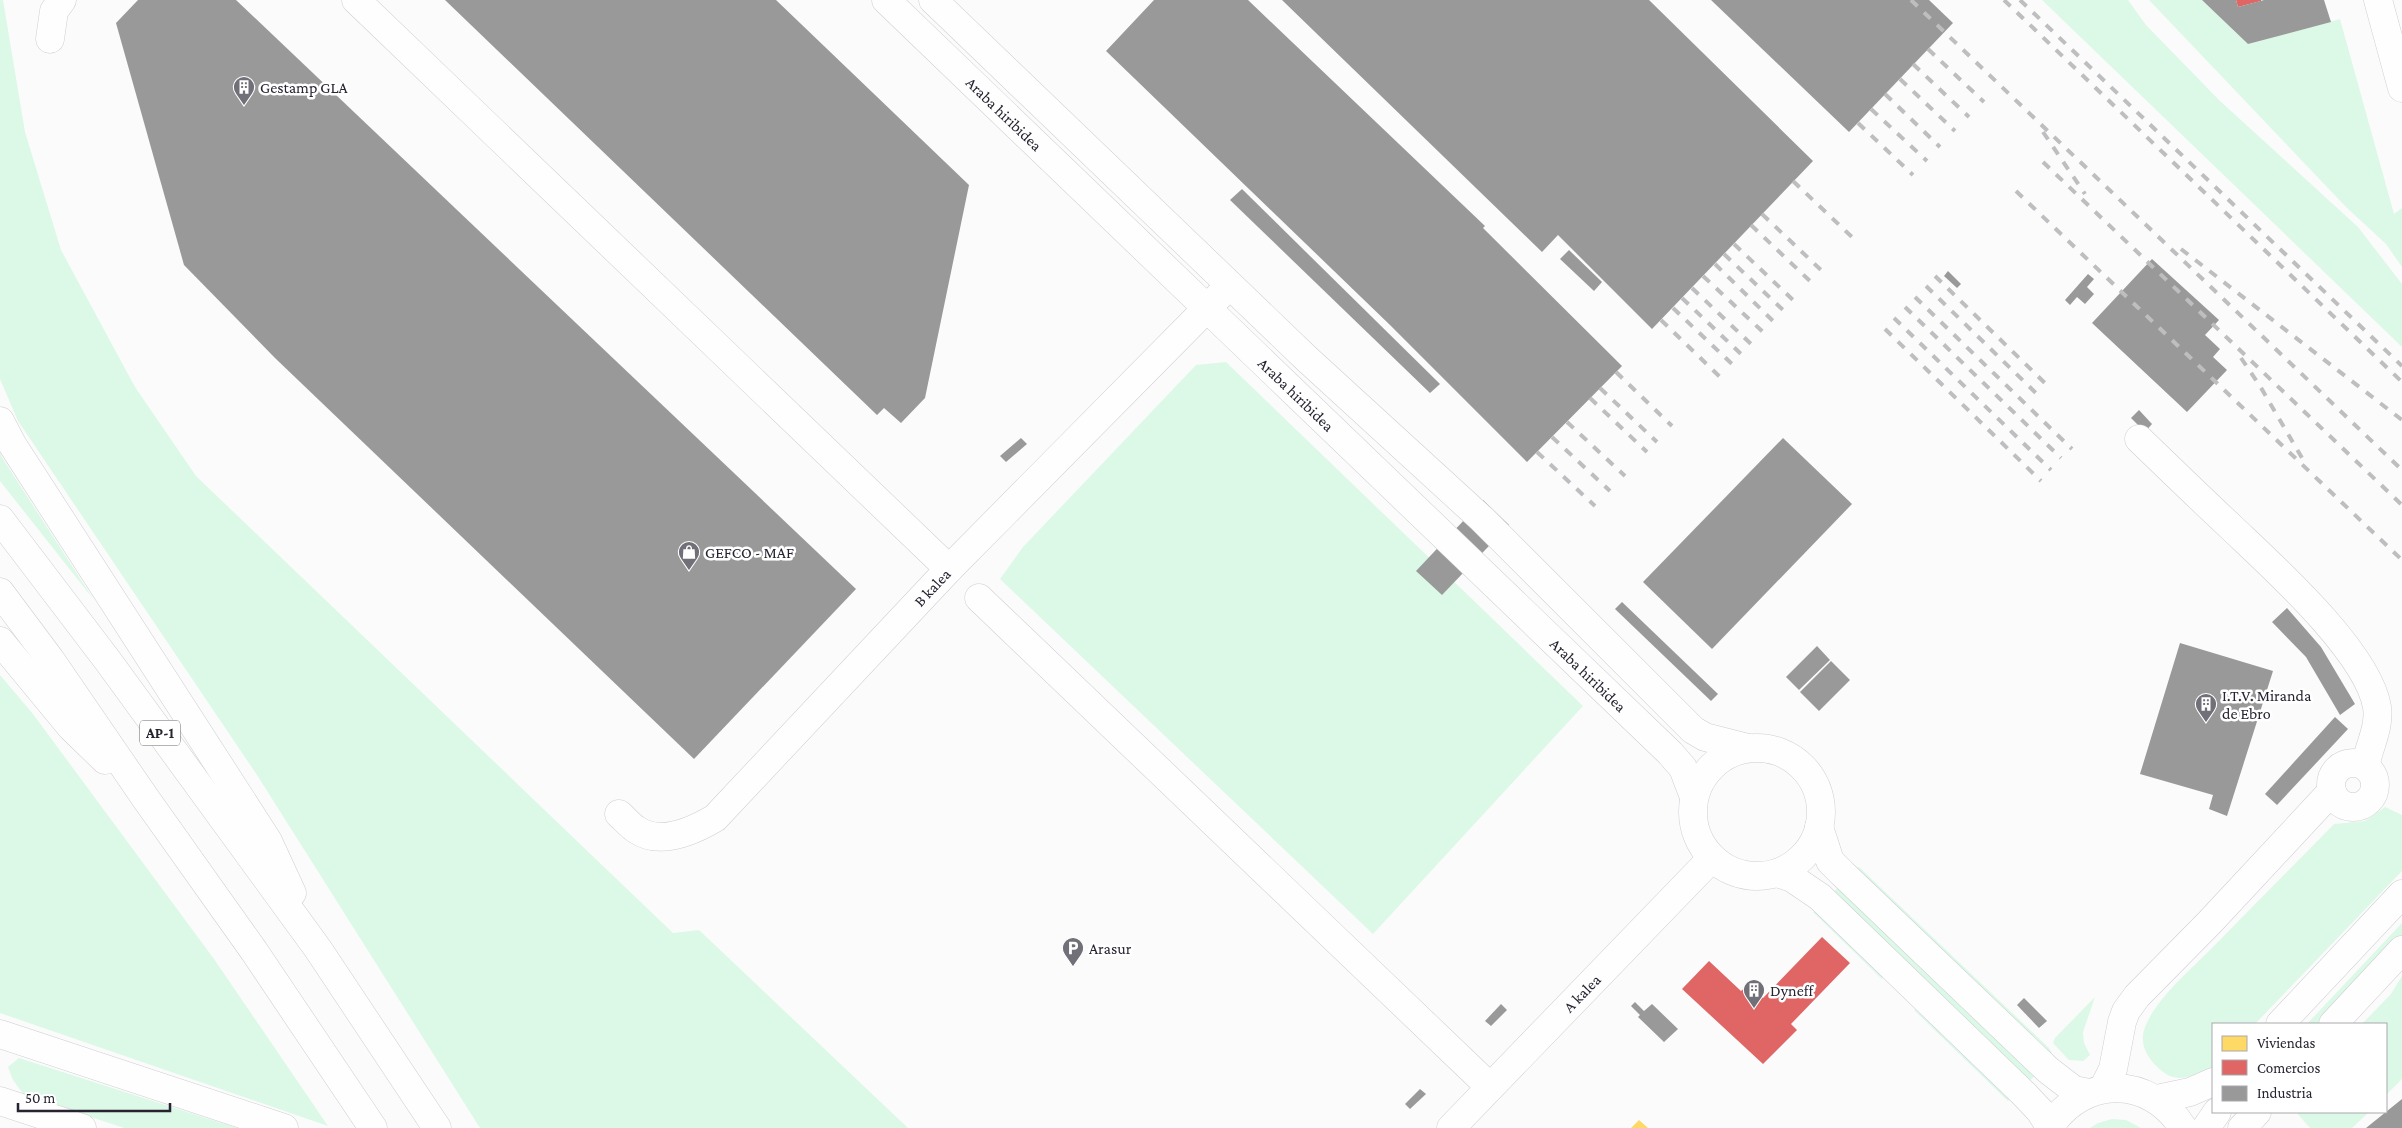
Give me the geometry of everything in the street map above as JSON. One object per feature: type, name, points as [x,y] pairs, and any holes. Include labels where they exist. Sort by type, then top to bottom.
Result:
[{"type":"main road","points":[[50,40],[54,11],[62,0]]},
{"type":"main road","points":[[356,0],[949,569]]},
{"type":"main road","name":"Araba hiribidea","points":[[886,0],[1670,753],[1683,768],[1694,798]]},
{"type":"main road","name":"Araba hiribidea","points":[[933,0],[1307,359],[1482,519],[1693,730],[1705,737],[1748,748]]},
{"type":"main road","points":[[2378,0],[2396,39],[2402,88]]},
{"type":"main road","name":"B kalea","points":[[619,814],[636,830],[647,835],[668,836],[692,832],[715,818],[949,569],[1230,284]]},
{"type":"main road","points":[[0,421],[17,452],[268,841],[318,949]]},
{"type":"main road","points":[[2138,439],[2297,592],[2354,658],[2371,689],[2377,708],[2376,728],[2364,760],[2374,778],[2374,792],[2370,798],[2358,806],[2330,802]]},
{"type":"main road","name":"AP-1","points":[[0,519],[108,661],[318,949],[437,1128]]},
{"type":"main road","points":[[0,592],[50,659],[254,951],[373,1128]]},
{"type":"main road","points":[[979,598],[1490,1087]]},
{"type":"main road","points":[[0,641],[71,727],[146,799]]},
{"type":"main road","points":[[1748,748],[1765,748],[1782,753],[1798,763],[1811,778],[1818,793],[1821,810],[1819,827],[1811,847],[1796,863],[1776,873],[1759,876],[1742,875],[1726,868],[1712,858],[1699,840],[1693,819],[1694,798],[1701,780],[1713,764],[1729,754],[1748,748]]},
{"type":"main road","points":[[1776,873],[1808,886],[1820,897],[2024,1094],[2040,1111],[2050,1128],[2066,1107],[2096,1091],[2113,1069],[2119,1048],[2122,1022],[2126,1011],[2137,996],[2330,802],[2330,785],[2334,772],[2345,764],[2364,760]]},
{"type":"main road","points":[[1819,827],[1830,860],[1843,874],[2048,1070],[2074,1090],[2096,1091],[2127,1088],[2154,1097],[2190,1092],[2212,1082]]},
{"type":"main road","name":"A kalea","points":[[1451,1128],[1712,858]]},
{"type":"main road","points":[[2281,1023],[2402,894]]},
{"type":"main road","points":[[2334,1023],[2402,950]]},
{"type":"main road","points":[[0,1034],[284,1128]]},
{"type":"main road","points":[[2119,1048],[2132,1072],[2154,1097],[2175,1115],[2183,1128]]},
{"type":"main road","points":[[0,1100],[82,1128]]},
{"type":"main road","points":[[2206,1128],[2216,1113]]},
{"type":"main road","points":[[2242,1128],[2256,1113]]},
{"type":"green space","points":[[0,0],[3,0],[25,132],[61,250],[135,387],[196,476],[673,933],[699,930],[908,1128],[480,1128],[257,775],[18,421],[0,379]]},
{"type":"green space","points":[[2042,0],[2128,0],[2146,25],[2219,100],[2358,227],[2402,284],[2402,347]]},
{"type":"green space","points":[[2149,0],[2202,0],[2248,44],[2340,19],[2394,214],[2402,208],[2402,267],[2386,244],[2346,207]]},
{"type":"green space","points":[[1226,362],[1583,706],[1373,934],[1000,579],[1023,547],[1196,365]]},
{"type":"green space","points":[[0,453],[3,459],[94,600],[0,481]]},
{"type":"green space","points":[[0,675],[33,714],[214,959],[328,1126],[0,1013]]},
{"type":"green space","points":[[2385,807],[2402,815],[2402,871],[2256,1023],[2212,1023],[2212,1067],[2210,1069],[2181,1078],[2169,1076],[2158,1068],[2146,1052],[2143,1034],[2150,1016],[2165,996],[2334,824],[2365,821]]},
{"type":"green space","points":[[1859,867],[2049,1048],[2052,1053],[2051,1058],[1854,869]]},
{"type":"green space","points":[[1840,885],[2037,1074],[2028,1082],[1832,894]]},
{"type":"green space","points":[[1816,911],[1883,976],[1882,979],[1813,912]]},
{"type":"green space","points":[[2402,923],[2402,938],[2320,1023],[2308,1023]]},
{"type":"green space","points":[[2402,976],[2402,1079],[2387,1094],[2387,1023],[2363,1023],[2391,994]]},
{"type":"green space","points":[[2095,997],[2083,1032],[2084,1043],[2090,1055],[2083,1061],[2069,1060],[2053,1043],[2055,1038]]},
{"type":"green space","points":[[1918,1008],[2012,1096],[2008,1101],[1914,1010]]},
{"type":"green space","points":[[19,1058],[237,1128],[124,1128],[24,1095],[13,1080],[8,1067]]},
{"type":"green space","points":[[2297,1113],[2368,1113],[2352,1128],[2310,1128]]},
{"type":"green space","points":[[2112,1119],[2126,1120],[2141,1128],[2090,1128],[2098,1123]]},
{"type":"building: Viviendas","points":[[1639,1120],[1648,1128],[1631,1128]]},
{"type":"building: Comercios","points":[[2236,0],[2261,0],[2261,1],[2238,7]]},
{"type":"building: Comercios","name":"Dyneff","points":[[1822,937],[1850,963],[1791,1024],[1797,1030],[1763,1064],[1682,989],[1709,961],[1741,991],[1749,984],[1763,998]]},
{"type":"building: Industria","points":[[138,0],[236,0],[856,589],[694,759],[275,358],[184,265],[116,23]]},
{"type":"building: Industria","points":[[445,0],[776,0],[969,185],[925,398],[901,423],[884,408],[877,415]]},
{"type":"building: Industria","points":[[1154,0],[1248,0],[1485,226],[1483,228],[1622,366],[1527,462],[1390,325],[1106,51]]},
{"type":"building: Industria","points":[[1282,0],[1649,0],[1813,161],[1652,329],[1558,235],[1542,252]]},
{"type":"building: Industria","points":[[1711,0],[1929,0],[1953,23],[1849,132]]},
{"type":"building: Industria","points":[[2202,0],[2236,0],[2238,7],[2264,0],[2324,0],[2331,22],[2248,44]]},
{"type":"building: Industria","points":[[1242,189],[1440,384],[1430,393],[1230,200]]},
{"type":"building: Industria","points":[[1569,250],[1602,282],[1594,291],[1560,259]]},
{"type":"building: Industria","points":[[2152,259],[2219,320],[2205,335],[2220,349],[2213,357],[2227,370],[2187,412],[2092,323]]},
{"type":"building: Industria","points":[[1948,271],[1961,284],[1957,288],[1944,276]]},
{"type":"building: Industria","points":[[2088,274],[2094,279],[2087,287],[2094,294],[2085,304],[2077,297],[2070,305],[2065,300]]},
{"type":"building: Industria","points":[[2139,410],[2152,424],[2145,432],[2131,418]]},
{"type":"building: Industria","points":[[1021,438],[1027,444],[1006,462],[1000,456]]},
{"type":"building: Industria","points":[[1783,438],[1852,504],[1712,649],[1643,582]]},
{"type":"building: Industria","points":[[1483,500],[1509,525],[1442,595],[1416,571]]},
{"type":"building: Industria","points":[[1622,602],[1718,694],[1711,701],[1615,609]]},
{"type":"building: Industria","points":[[2287,608],[2321,647],[2355,704],[2340,715],[2306,657],[2272,622]]},
{"type":"building: Industria","name":"I.T.V. Miranda de Ebro","points":[[2180,643],[2273,671],[2227,816],[2209,809],[2213,795],[2140,774]]},
{"type":"building: Industria","points":[[1817,646],[1830,660],[1799,690],[1786,677]]},
{"type":"building: Industria","points":[[1831,661],[1850,680],[1819,711],[1800,692]]},
{"type":"building: Industria","points":[[2335,717],[2348,729],[2277,805],[2265,794]]},
{"type":"building: Industria","points":[[2024,998],[2047,1021],[2039,1028],[2017,1005]]},
{"type":"building: Industria","points":[[1635,1002],[1644,1011],[1652,1004],[1678,1029],[1664,1042],[1638,1017],[1640,1015],[1631,1006]]},
{"type":"building: Industria","points":[[1501,1004],[1507,1010],[1491,1026],[1485,1021]]},
{"type":"building: Industria","points":[[1420,1089],[1426,1094],[1410,1109],[1405,1104]]},
{"type":"building: Industria","points":[[2402,1099],[2402,1128],[2366,1128],[2387,1113]]},
{"type":"railway","points":[[1911,0],[2402,470]]},
{"type":"railway","points":[[2004,0],[2402,382]]},
{"type":"railway","points":[[2020,0],[2402,366]]},
{"type":"railway","points":[[1928,49],[1984,102]]},
{"type":"railway","points":[[1913,64],[1969,117]]},
{"type":"railway","points":[[1900,79],[1955,131]]},
{"type":"railway","points":[[1885,94],[1940,147]]},
{"type":"railway","points":[[1871,109],[1927,161]]},
{"type":"railway","points":[[1858,123],[1913,175]]},
{"type":"railway","points":[[2043,132],[2085,194]]},
{"type":"railway","points":[[2043,162],[2402,505]]},
{"type":"railway","points":[[1793,181],[1853,238]]},
{"type":"railway","points":[[2016,191],[2402,560]]},
{"type":"railway","points":[[1762,214],[1822,271]]},
{"type":"railway","points":[[1751,225],[1811,282]]},
{"type":"railway","points":[[1734,244],[1793,300]]},
{"type":"railway","points":[[2181,249],[2402,420]]},
{"type":"railway","points":[[1724,254],[1783,310]]},
{"type":"railway","points":[[1715,264],[1773,321]]},
{"type":"railway","points":[[1703,276],[1763,332]]},
{"type":"railway","points":[[1935,276],[2049,387]]},
{"type":"railway","points":[[1926,286],[2040,397]]},
{"type":"railway","points":[[1692,288],[1751,344]]},
{"type":"railway","points":[[1915,297],[2072,449]]},
{"type":"railway","points":[[1682,298],[1741,354]]},
{"type":"railway","points":[[1905,307],[2061,458]]},
{"type":"railway","points":[[1673,308],[1732,364]]},
{"type":"railway","points":[[1894,318],[2051,470]]},
{"type":"railway","points":[[1661,320],[1720,377]]},
{"type":"railway","points":[[1885,329],[2041,481]]},
{"type":"railway","points":[[2241,358],[2260,386],[2302,458]]},
{"type":"railway","points":[[1616,372],[1672,426]]},
{"type":"railway","points":[[1600,388],[1657,442]]},
{"type":"railway","points":[[1590,398],[1647,452]]},
{"type":"railway","points":[[1567,422],[1625,476]]},
{"type":"railway","points":[[1552,437],[1610,491]]},
{"type":"railway","points":[[1537,452],[1595,506]]},
{"type":"place","name":"Gestamp GLA","points":[[244,106]]},
{"type":"place","name":"GEFCO - MAF","points":[[689,571]]},
{"type":"place","name":"I.T.V. Miranda de Ebro","points":[[2206,723]]},
{"type":"place","name":"Arasur","points":[[1073,967]]},
{"type":"place","name":"Dyneff","points":[[1754,1009]]}]
